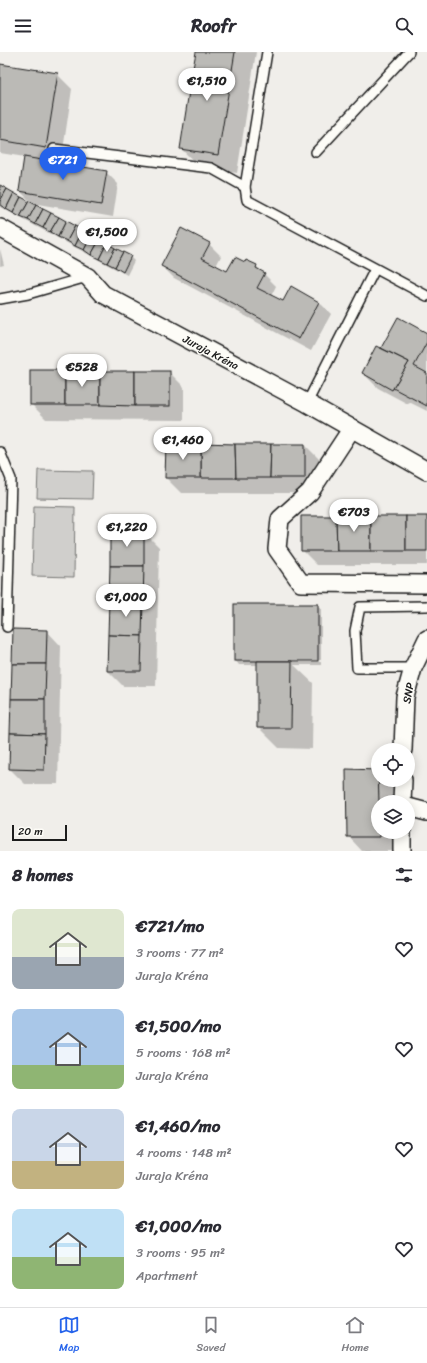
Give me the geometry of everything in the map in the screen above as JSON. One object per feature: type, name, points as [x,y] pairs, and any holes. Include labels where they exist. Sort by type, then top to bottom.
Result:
[{"type":"street","name":"Juraja Kréna","points":[[0,228],[88,277],[103,294],[307,403],[427,471]]},
{"type":"street","points":[[352,428],[310,492],[280,519],[277,549],[301,583],[427,584]]},
{"type":"street","name":"SNP","points":[[404,743],[405,697],[413,668],[427,639]]},
{"type":"street","points":[[415,809],[427,812]]},
{"type":"street","points":[[402,839],[402,851]]},
{"type":"lane","points":[[267,52],[245,187],[247,200],[427,296]]},
{"type":"lane","points":[[316,152],[410,52]]},
{"type":"lane","points":[[54,149],[211,168],[245,187]]},
{"type":"lane","points":[[307,403],[375,269]]},
{"type":"lane","points":[[0,299],[28,294],[88,277]]},
{"type":"lane","points":[[0,452],[11,479],[7,626]]},
{"type":"lane","points":[[413,668],[357,668],[355,630],[360,607],[427,606]]},
{"type":"shaded area","points":[[38,470],[93,471],[92,499],[37,498]]},
{"type":"shaded area","points":[[34,506],[75,507],[74,577],[32,576]]},
{"type":"building","points":[[196,52],[235,52],[218,155],[180,149],[190,85],[187,85],[189,73],[192,74]]},
{"type":"building","points":[[0,64],[58,73],[46,148],[0,140]]},
{"type":"building","points":[[24,157],[107,171],[101,205],[19,191]]},
{"type":"building","points":[[0,185],[7,189],[0,201]]},
{"type":"building","points":[[7,189],[14,193],[6,209],[0,205],[0,201]]},
{"type":"building","points":[[14,193],[21,197],[13,213],[6,209]]},
{"type":"building","points":[[21,197],[29,201],[20,217],[13,213]]},
{"type":"building","points":[[29,201],[36,205],[28,220],[20,217]]},
{"type":"building","points":[[36,205],[43,209],[35,224],[28,220]]},
{"type":"building","points":[[43,209],[51,213],[43,228],[35,224]]},
{"type":"building","points":[[51,213],[59,217],[50,232],[43,228]]},
{"type":"building","points":[[59,217],[66,221],[58,237],[50,232]]},
{"type":"building","points":[[66,221],[75,226],[67,241],[58,237]]},
{"type":"building","points":[[75,226],[83,230],[75,246],[67,241]]},
{"type":"building","points":[[181,228],[210,243],[202,258],[227,271],[235,257],[245,262],[246,260],[257,265],[256,268],[265,273],[257,288],[283,301],[291,286],[319,302],[299,339],[161,266]]},
{"type":"building","points":[[83,230],[92,235],[84,250],[75,246]]},
{"type":"building","points":[[92,235],[100,239],[91,255],[84,250]]},
{"type":"building","points":[[100,239],[107,243],[99,259],[91,255]]},
{"type":"building","points":[[107,243],[115,248],[107,263],[99,259]]},
{"type":"building","points":[[115,248],[123,252],[115,267],[107,263]]},
{"type":"building","points":[[123,252],[131,256],[123,272],[115,267]]},
{"type":"building","points":[[398,317],[427,333],[427,342],[414,366],[427,373],[427,406],[393,388],[409,362],[381,348]]},
{"type":"building","points":[[376,346],[409,362],[392,390],[362,373]]},
{"type":"building","points":[[30,370],[65,370],[65,405],[30,405]]},
{"type":"building","points":[[65,370],[100,371],[100,405],[65,405]]},
{"type":"building","points":[[100,371],[135,371],[135,406],[100,405]]},
{"type":"building","points":[[135,371],[170,371],[170,406],[135,406]]},
{"type":"building","points":[[201,443],[235,444],[236,478],[201,478]]},
{"type":"building","points":[[166,444],[201,444],[201,478],[165,478]]},
{"type":"building","points":[[235,444],[271,444],[270,478],[236,478]]},
{"type":"building","points":[[271,444],[305,444],[305,478],[270,478]]},
{"type":"building","points":[[301,516],[336,516],[337,551],[301,551]]},
{"type":"building","points":[[336,516],[371,516],[371,551],[337,551]]},
{"type":"building","points":[[371,516],[406,516],[406,551],[371,551]]},
{"type":"building","points":[[406,516],[427,516],[427,551],[406,551]]},
{"type":"building","points":[[110,530],[144,531],[144,566],[110,566]]},
{"type":"building","points":[[110,566],[144,566],[143,601],[109,601]]},
{"type":"building","points":[[109,601],[143,601],[142,636],[108,635]]},
{"type":"building","points":[[234,604],[318,604],[318,661],[234,661]]},
{"type":"building","points":[[13,629],[47,630],[46,664],[12,664]]},
{"type":"building","points":[[108,635],[142,636],[141,671],[107,671]]},
{"type":"building","points":[[257,661],[292,661],[291,728],[257,728]]},
{"type":"building","points":[[12,664],[46,664],[45,699],[11,699]]},
{"type":"building","points":[[11,699],[45,699],[45,734],[10,733]]},
{"type":"building","points":[[10,733],[45,734],[44,770],[9,769]]},
{"type":"building","points":[[346,769],[371,770],[371,787],[379,787],[379,795],[371,795],[371,837],[347,837]]}]
